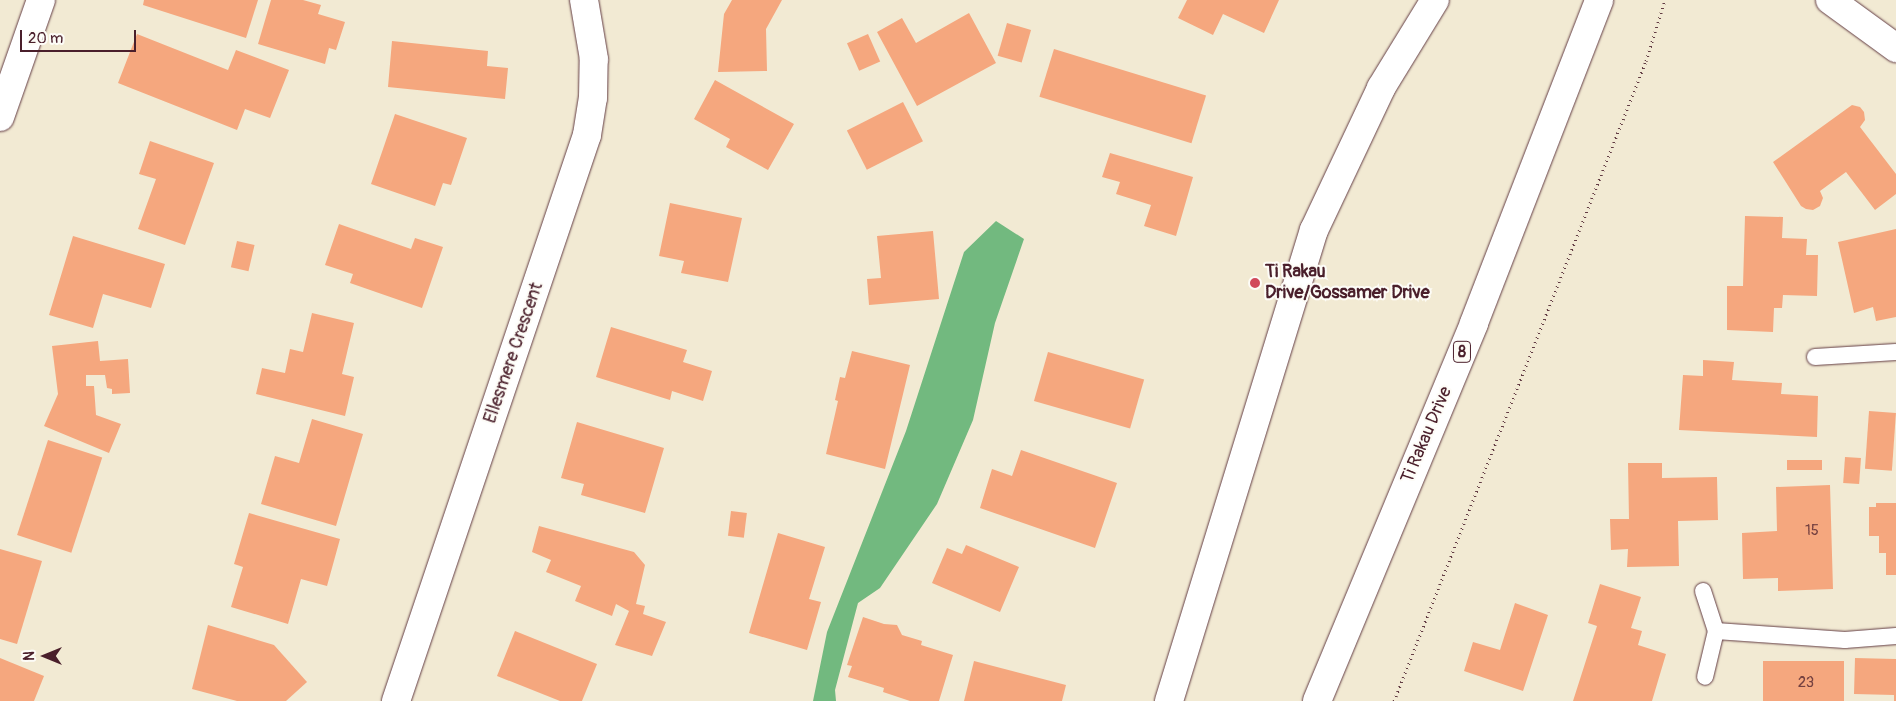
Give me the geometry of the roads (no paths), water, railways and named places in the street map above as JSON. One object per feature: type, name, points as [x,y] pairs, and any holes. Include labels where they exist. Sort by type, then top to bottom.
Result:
[{"type":"main road","points":[[0,117],[41,0]]},
{"type":"main road","name":"Ellesmere Crescent","points":[[396,701],[588,135],[593,98],[594,60],[584,0]]},
{"type":"main road","points":[[1169,701],[1314,230],[1381,88],[1435,0]]},
{"type":"main road","name":"Ti Rakau Drive","points":[[1317,701],[1474,323],[1599,0]]},
{"type":"main road","points":[[1830,0],[1896,48]]},
{"type":"lane","points":[[1815,357],[1896,352]]},
{"type":"lane","points":[[1703,591],[1716,631],[1705,677]]},
{"type":"lane","points":[[1716,631],[1846,640],[1896,636]]},
{"type":"place","name":"Ti Rakau Drive/Gossamer Drive","points":[[1255,283]]}]
